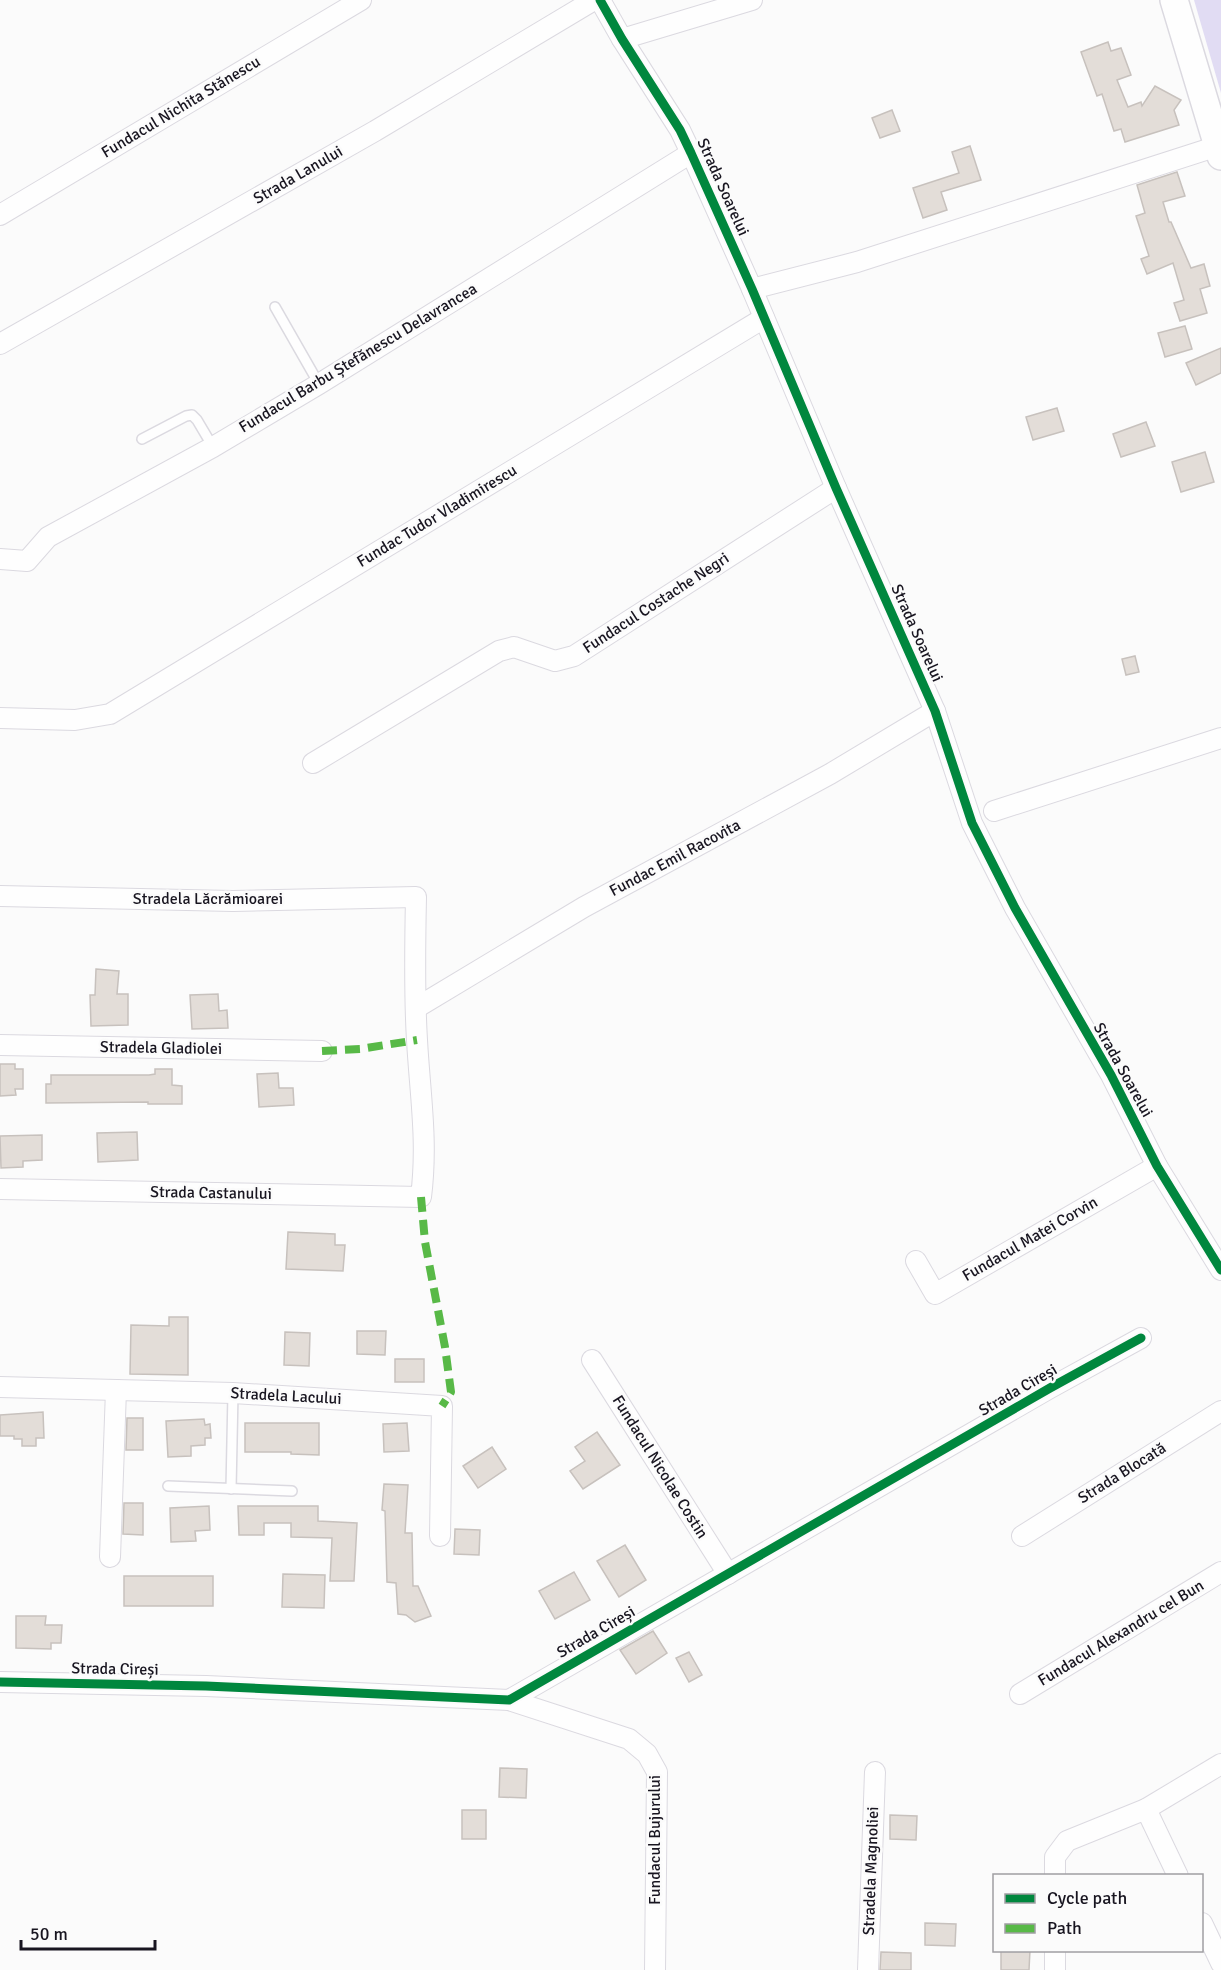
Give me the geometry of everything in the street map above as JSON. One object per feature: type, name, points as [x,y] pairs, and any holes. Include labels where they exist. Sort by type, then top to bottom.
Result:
[{"type":"main road","points":[[1174,0],[1220,151]]},
{"type":"street","name":"Fundacul Nichita Stănescu","points":[[0,215],[361,0]]},
{"type":"street","name":"Strada Lanului","points":[[0,344],[375,131],[594,0]]},
{"type":"street","name":"Strada Soarelui","points":[[600,0],[680,130],[691,153],[935,711],[972,823],[1015,908],[1111,1075],[1157,1166],[1221,1270]]},
{"type":"street","points":[[622,39],[752,0]]},
{"type":"street","points":[[752,289],[857,262],[1220,151]]},
{"type":"street","name":"Fundacul Barbu Ștefănescu Delavrancea","points":[[0,559],[27,561],[48,537],[213,447],[319,384],[691,153]]},
{"type":"street","name":"Fundac Tudor Vladimirescu","points":[[0,718],[75,720],[110,714],[764,318]]},
{"type":"street","name":"Fundacul Costache Negri","points":[[313,763],[499,651],[514,647],[555,661],[574,656],[836,488]]},
{"type":"street","name":"Fundac Emil Racovita","points":[[416,1008],[584,907],[830,774],[935,711]]},
{"type":"street","points":[[994,811],[1221,738]]},
{"type":"street","name":"Stradela Lăcrămioarei","points":[[0,896],[233,901],[416,897],[416,1008]]},
{"type":"street","name":"Strada Castanului","points":[[0,1189],[422,1197],[425,1165],[424,1116],[416,1008]]},
{"type":"street","name":"Stradela Gladiolei","points":[[0,1045],[322,1051]]},
{"type":"street","name":"Fundacul Matei Corvin","points":[[916,1261],[935,1294],[1157,1166]]},
{"type":"street","name":"Strada Cireși","points":[[0,1682],[206,1686],[509,1700],[1050,1388],[1141,1338]]},
{"type":"street","name":"Fundacul Nicolae Costin","points":[[592,1360],[728,1574]]},
{"type":"street","name":"Stradela Lacului","points":[[0,1387],[233,1393],[442,1406],[440,1536]]},
{"type":"street","points":[[110,1557],[117,1390]]},
{"type":"street","name":"Strada Blocată","points":[[1022,1536],[1221,1411]]},
{"type":"street","name":"Fundacul Alexandru cel Bun","points":[[1020,1694],[1221,1572]]},
{"type":"street","name":"Fundacul Bujurului","points":[[509,1700],[629,1739],[647,1754],[657,1772],[655,1970]]},
{"type":"street","points":[[1055,1874],[1055,1857],[1067,1841],[1146,1809],[1221,1764]]},
{"type":"street","name":"Stradela Magnoliei","points":[[868,1970],[875,1772]]},
{"type":"street","points":[[1146,1809],[1178,1874]]},
{"type":"street","points":[[1203,1925],[1221,1963]]},
{"type":"street","points":[[1055,1952],[1055,1970]]},
{"type":"lane","points":[[275,307],[319,384]]},
{"type":"lane","points":[[142,439],[186,416],[192,416],[197,420],[213,447]]},
{"type":"lane","points":[[231,1489],[233,1393]]},
{"type":"lane","points":[[168,1486],[292,1491]]},
{"type":"shaded area","points":[[1194,0],[1221,0],[1221,93]]},
{"type":"building","points":[[1108,42],[1111,51],[1121,48],[1131,75],[1117,80],[1128,107],[1141,102],[1142,106],[1155,86],[1181,100],[1174,110],[1179,125],[1125,142],[1121,129],[1114,131],[1102,94],[1097,96],[1081,52]]},
{"type":"building","points":[[892,110],[900,131],[880,138],[872,118]]},
{"type":"building","points":[[970,146],[981,180],[941,192],[947,210],[923,218],[913,188],[959,173],[952,152]]},
{"type":"building","points":[[1177,172],[1185,196],[1163,202],[1169,222],[1171,222],[1191,268],[1204,264],[1210,286],[1200,289],[1207,313],[1180,321],[1174,303],[1184,300],[1173,263],[1147,274],[1141,259],[1149,256],[1136,216],[1145,213],[1137,185]]},
{"type":"building","points":[[1185,326],[1192,349],[1165,357],[1158,333]]},
{"type":"building","points":[[1221,348],[1221,373],[1196,385],[1186,363]]},
{"type":"building","points":[[1057,408],[1064,431],[1033,440],[1026,417]]},
{"type":"building","points":[[1146,422],[1155,446],[1121,457],[1113,434]]},
{"type":"building","points":[[1205,452],[1214,482],[1181,492],[1172,462]]},
{"type":"building","points":[[1135,656],[1139,672],[1126,675],[1122,659]]},
{"type":"building","points":[[96,969],[119,971],[117,994],[128,994],[128,1025],[91,1026],[90,995],[95,995]]},
{"type":"building","points":[[218,994],[219,1011],[227,1010],[228,1028],[192,1029],[190,995]]},
{"type":"building","points":[[0,1064],[15,1064],[15,1069],[23,1069],[23,1089],[15,1089],[16,1095],[0,1096]]},
{"type":"building","points":[[155,1069],[172,1069],[172,1085],[182,1086],[182,1104],[46,1103],[46,1084],[51,1084],[51,1075],[149,1075],[155,1074]]},
{"type":"building","points":[[278,1073],[279,1088],[293,1088],[294,1105],[259,1107],[257,1074]]},
{"type":"building","points":[[137,1132],[138,1160],[98,1162],[97,1133]]},
{"type":"building","points":[[42,1135],[42,1160],[23,1161],[23,1167],[1,1168],[0,1136]]},
{"type":"building","points":[[288,1232],[335,1234],[335,1245],[345,1245],[343,1271],[286,1269]]},
{"type":"building","points":[[169,1317],[188,1317],[188,1375],[130,1374],[131,1325],[169,1326]]},
{"type":"building","points":[[357,1331],[386,1331],[385,1355],[357,1354]]},
{"type":"building","points":[[285,1332],[310,1333],[309,1366],[284,1365]]},
{"type":"building","points":[[395,1359],[424,1359],[424,1382],[395,1382]]},
{"type":"building","points":[[43,1412],[44,1438],[36,1438],[36,1446],[22,1446],[22,1439],[14,1439],[14,1436],[0,1436],[0,1415]]},
{"type":"building","points":[[127,1418],[143,1418],[143,1450],[126,1450]]},
{"type":"building","points":[[204,1419],[205,1425],[210,1424],[211,1438],[205,1438],[205,1445],[191,1446],[191,1456],[168,1457],[166,1421]]},
{"type":"building","points":[[245,1423],[319,1423],[319,1455],[291,1454],[291,1452],[245,1452]]},
{"type":"building","points":[[407,1423],[409,1451],[384,1452],[383,1424]]},
{"type":"building","points":[[597,1432],[620,1465],[583,1489],[570,1471],[585,1461],[575,1447]]},
{"type":"building","points":[[492,1447],[506,1469],[478,1488],[463,1466]]},
{"type":"building","points":[[384,1484],[408,1485],[405,1533],[412,1533],[413,1586],[418,1586],[431,1616],[415,1622],[406,1615],[398,1614],[396,1583],[387,1582],[385,1511],[382,1510]]},
{"type":"building","points":[[124,1503],[143,1503],[143,1535],[123,1534]]},
{"type":"building","points":[[209,1506],[210,1530],[195,1531],[196,1541],[171,1542],[170,1508]]},
{"type":"building","points":[[238,1506],[318,1506],[318,1521],[357,1523],[354,1581],[330,1581],[332,1538],[291,1537],[291,1523],[264,1523],[264,1535],[239,1535]]},
{"type":"building","points":[[455,1529],[480,1530],[479,1555],[454,1554]]},
{"type":"building","points":[[625,1545],[646,1580],[619,1597],[597,1561]]},
{"type":"building","points":[[574,1572],[590,1600],[555,1619],[539,1591]]},
{"type":"building","points":[[283,1574],[325,1575],[324,1608],[282,1607]]},
{"type":"building","points":[[124,1576],[213,1576],[213,1606],[124,1606]]},
{"type":"building","points":[[16,1616],[46,1616],[45,1625],[62,1625],[61,1643],[51,1643],[51,1649],[16,1648]]},
{"type":"building","points":[[653,1631],[667,1653],[636,1674],[620,1650]]},
{"type":"building","points":[[689,1652],[702,1675],[689,1682],[676,1658]]},
{"type":"building","points":[[500,1768],[527,1769],[526,1798],[499,1797]]},
{"type":"building","points":[[462,1810],[486,1810],[486,1839],[462,1839]]},
{"type":"building","points":[[890,1815],[917,1816],[916,1840],[890,1839]]},
{"type":"building","points":[[925,1923],[956,1924],[955,1946],[925,1945]]},
{"type":"building","points":[[881,1952],[911,1953],[911,1970],[880,1970]]},
{"type":"building","points":[[1001,1952],[1030,1952],[1029,1970],[1001,1970]]},
{"type":"marked path","points":[[322,1051],[360,1049],[417,1040]]},
{"type":"marked path","points":[[421,1197],[425,1242],[451,1392],[442,1406]]},
{"type":"cycle path","points":[[600,0],[680,130],[691,153],[935,711],[972,823],[1015,908],[1111,1075],[1157,1166],[1221,1270]]},
{"type":"cycle path","points":[[0,1682],[206,1686],[509,1700],[1050,1388],[1141,1338]]}]
